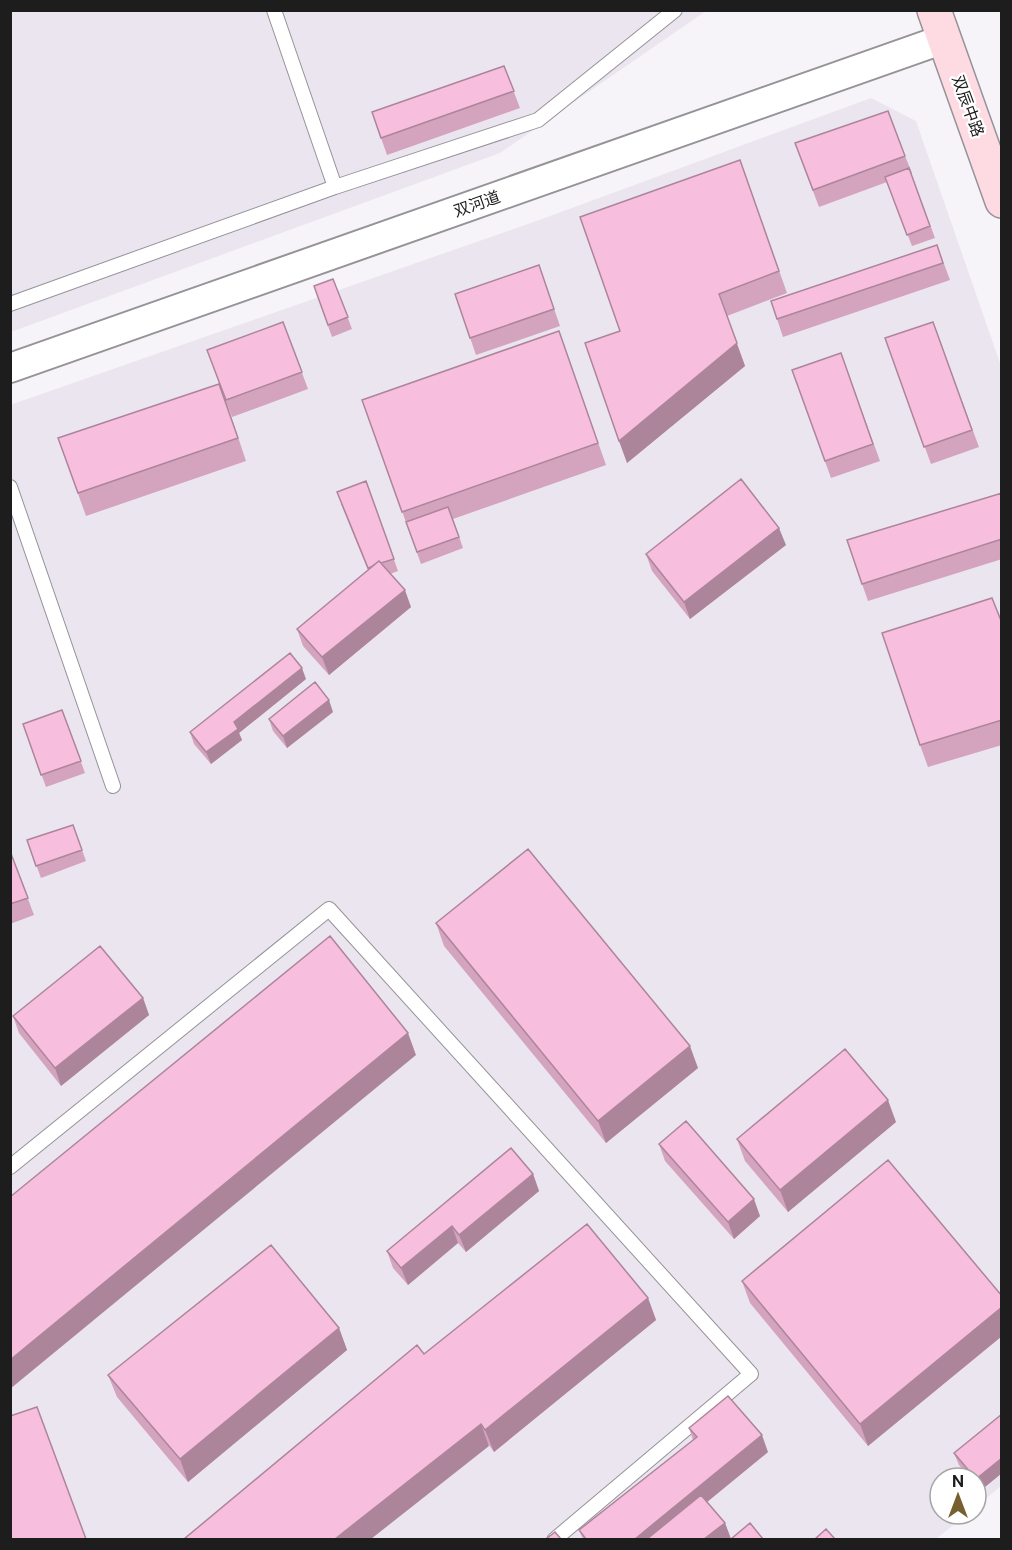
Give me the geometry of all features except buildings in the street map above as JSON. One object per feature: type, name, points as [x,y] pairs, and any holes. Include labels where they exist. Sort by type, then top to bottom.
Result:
[{"type":"street","name":"双辰中路","points":[[939,25],[1002,201]]},
{"type":"street","name":"双河道","points":[[10,368],[939,25]]},
{"type":"lane","points":[[274,10],[335,187]]},
{"type":"lane","points":[[10,304],[335,187],[538,120],[675,10]]},
{"type":"lane","points":[[10,487],[113,786]]},
{"type":"lane","points":[[10,1167],[329,909],[751,1374],[554,1539]]},
{"type":"shaded area","points":[[11,11],[706,11],[500,153],[11,332]]},
{"type":"shaded area","points":[[871,98],[916,121],[1001,366],[1001,1486],[988,1497],[988,1466],[928,1466],[928,1526],[952,1526],[936,1539],[11,1539],[10,405],[542,219]]}]
